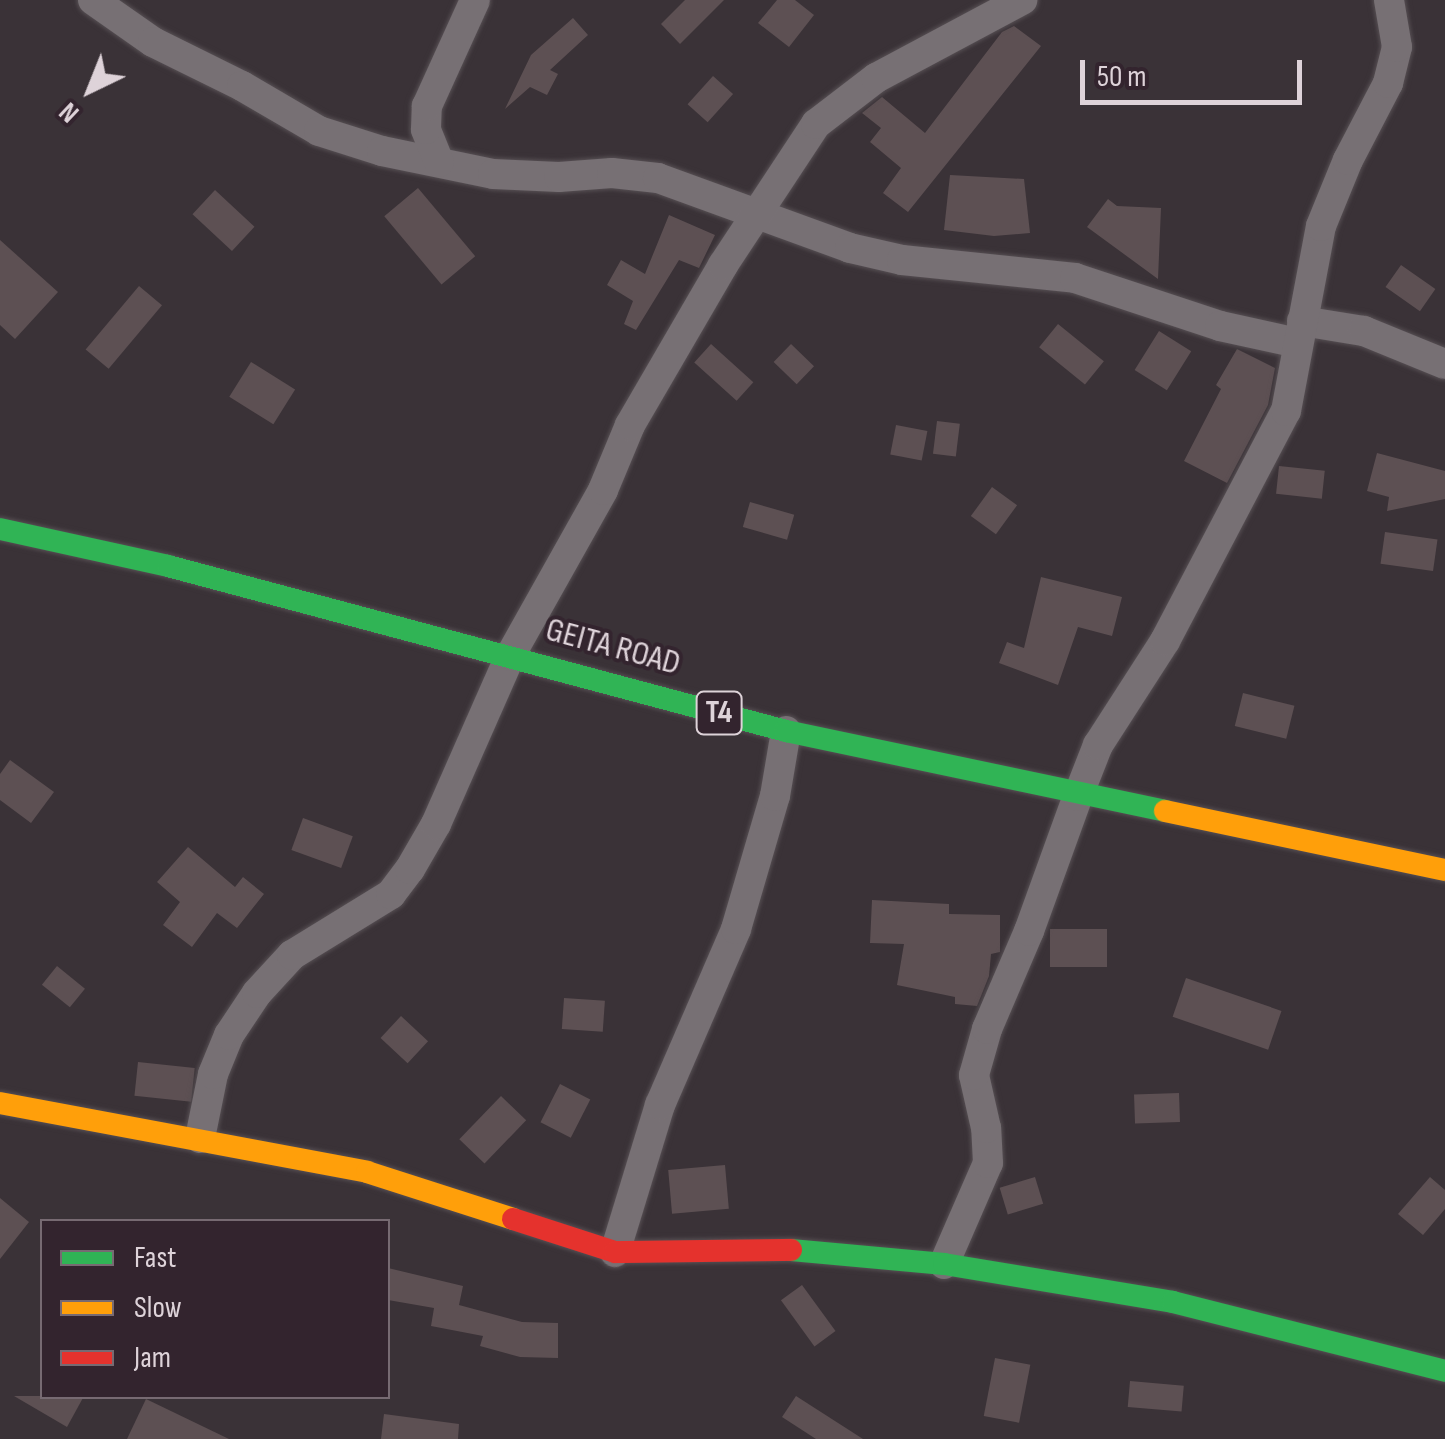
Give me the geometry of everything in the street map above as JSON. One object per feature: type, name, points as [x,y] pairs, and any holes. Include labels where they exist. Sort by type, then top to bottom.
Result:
[{"type":"main road","name":"GEITA ROAD","points":[[0,530],[168,566],[786,731],[1078,796],[1440,864]]},
{"type":"main road","points":[[0,1103],[367,1172],[615,1252],[783,1249],[944,1264],[1173,1302],[1445,1370]]},
{"type":"street","points":[[93,0],[153,42],[242,86],[319,131],[382,152],[494,174],[612,173],[658,178],[850,248],[902,260],[1075,278],[1220,326],[1364,332],[1445,364]]},
{"type":"street","points":[[439,162],[426,130],[427,106],[475,0]]},
{"type":"street","points":[[200,1138],[213,1074],[229,1035],[257,993],[292,954],[390,894],[410,869],[436,824],[510,656],[603,490],[640,408],[754,216],[816,124],[876,78],[1022,0]]},
{"type":"street","points":[[944,1264],[988,1164],[988,1139],[974,1076],[987,1029],[1029,931],[1098,745],[1165,641],[1286,412],[1322,226],[1388,82],[1398,47],[1390,0]]},
{"type":"street","points":[[615,1252],[660,1106],[736,930],[776,796],[786,731]]},
{"type":"building","points":[[685,0],[724,0],[680,44],[661,24]]},
{"type":"building","points":[[777,0],[795,0],[814,15],[789,47],[758,23]]},
{"type":"building","points":[[573,18],[588,35],[550,70],[558,74],[547,95],[530,87],[505,109],[531,55]]},
{"type":"building","points":[[1014,26],[1041,46],[908,212],[883,193],[901,168],[870,142],[881,128],[862,113],[882,97],[925,133],[1002,32]]},
{"type":"building","points":[[713,76],[733,94],[708,122],[688,104]]},
{"type":"building","points":[[950,175],[1024,179],[1030,233],[994,236],[944,230]]},
{"type":"building","points":[[418,188],[475,256],[442,284],[384,216]]},
{"type":"building","points":[[215,190],[254,227],[232,251],[192,214]]},
{"type":"building","points":[[1108,199],[1117,206],[1161,208],[1158,279],[1087,227]]},
{"type":"building","points":[[669,215],[715,235],[699,268],[679,260],[636,330],[624,324],[633,301],[607,285],[621,260],[645,274]]},
{"type":"building","points":[[0,240],[58,292],[15,339],[0,325]]},
{"type":"building","points":[[1401,265],[1435,289],[1420,311],[1386,287]]},
{"type":"building","points":[[139,286],[162,305],[109,369],[86,350]]},
{"type":"building","points":[[1058,324],[1104,361],[1085,384],[1039,347]]},
{"type":"building","points":[[1159,331],[1191,351],[1167,390],[1135,370]]},
{"type":"building","points":[[711,344],[753,382],[737,401],[694,363]]},
{"type":"building","points":[[791,344],[814,366],[797,384],[774,362]]},
{"type":"building","points":[[1237,349],[1275,368],[1268,405],[1227,483],[1184,461],[1221,389],[1216,385]]},
{"type":"building","points":[[251,362],[295,390],[273,424],[229,397]]},
{"type":"building","points":[[937,421],[960,424],[956,457],[933,454]]},
{"type":"building","points":[[896,425],[927,431],[922,461],[890,454]]},
{"type":"building","points":[[1377,453],[1445,471],[1445,499],[1387,511],[1389,497],[1367,491]]},
{"type":"building","points":[[1279,466],[1325,471],[1322,499],[1276,494]]},
{"type":"building","points":[[992,487],[1017,505],[996,534],[971,516]]},
{"type":"building","points":[[750,502],[794,515],[787,540],[743,527]]},
{"type":"building","points":[[1385,532],[1437,539],[1433,571],[1381,564]]},
{"type":"building","points":[[1041,577],[1122,597],[1112,636],[1078,627],[1058,685],[999,663],[1007,642],[1024,648]]},
{"type":"building","points":[[1243,693],[1294,706],[1286,739],[1235,726]]},
{"type":"building","points":[[10,760],[54,792],[31,823],[0,800],[0,774]]},
{"type":"building","points":[[303,818],[353,836],[341,868],[291,850]]},
{"type":"building","points":[[188,847],[235,887],[243,877],[264,894],[237,928],[217,913],[192,947],[163,925],[180,902],[157,882]]},
{"type":"building","points":[[872,900],[949,904],[949,914],[1000,915],[1000,952],[991,954],[989,976],[977,1006],[955,1004],[955,997],[897,985],[904,944],[870,943]]},
{"type":"building","points":[[1050,929],[1107,929],[1107,967],[1050,967]]},
{"type":"building","points":[[57,966],[85,989],[70,1007],[42,985]]},
{"type":"building","points":[[1186,978],[1281,1011],[1268,1050],[1173,1017]]},
{"type":"building","points":[[564,998],[605,1001],[603,1032],[562,1029]]},
{"type":"building","points":[[401,1016],[428,1041],[408,1063],[381,1038]]},
{"type":"building","points":[[138,1062],[195,1068],[191,1102],[134,1096]]},
{"type":"building","points":[[560,1084],[590,1099],[571,1138],[540,1122]]},
{"type":"building","points":[[1179,1093],[1180,1122],[1135,1124],[1134,1095]]},
{"type":"building","points":[[501,1096],[526,1120],[484,1163],[459,1139]]},
{"type":"building","points":[[725,1165],[729,1209],[672,1214],[668,1170]]},
{"type":"building","points":[[1035,1177],[1043,1204],[1008,1215],[1000,1188]]},
{"type":"building","points":[[1430,1177],[1445,1190],[1445,1209],[1423,1235],[1398,1214]]},
{"type":"building","points":[[0,1198],[29,1222],[0,1259]]},
{"type":"building","points":[[390,1268],[463,1286],[459,1305],[522,1322],[558,1323],[558,1358],[520,1357],[480,1346],[483,1336],[431,1326],[434,1308],[390,1300]]},
{"type":"building","points":[[802,1285],[836,1331],[814,1346],[781,1300]]},
{"type":"building","points":[[995,1358],[1030,1365],[1019,1423],[984,1416]]},
{"type":"building","points":[[1130,1381],[1184,1386],[1182,1412],[1128,1407]]},
{"type":"building","points":[[14,1396],[82,1399],[67,1427]]},
{"type":"building","points":[[796,1396],[863,1439],[816,1439],[782,1417]]},
{"type":"building","points":[[146,1399],[229,1439],[127,1439]]},
{"type":"building","points":[[384,1414],[459,1424],[458,1439],[381,1439]]},
{"type":"traffic: fast","points":[[0,529],[168,566],[786,731],[1165,811]]},
{"type":"traffic: fast","points":[[791,1250],[944,1264],[1173,1302],[1445,1371]]},
{"type":"traffic: slow","points":[[1165,811],[1445,870]]},
{"type":"traffic: slow","points":[[0,1103],[367,1172],[513,1219]]},
{"type":"traffic: jam","points":[[513,1219],[615,1252],[791,1250]]}]
